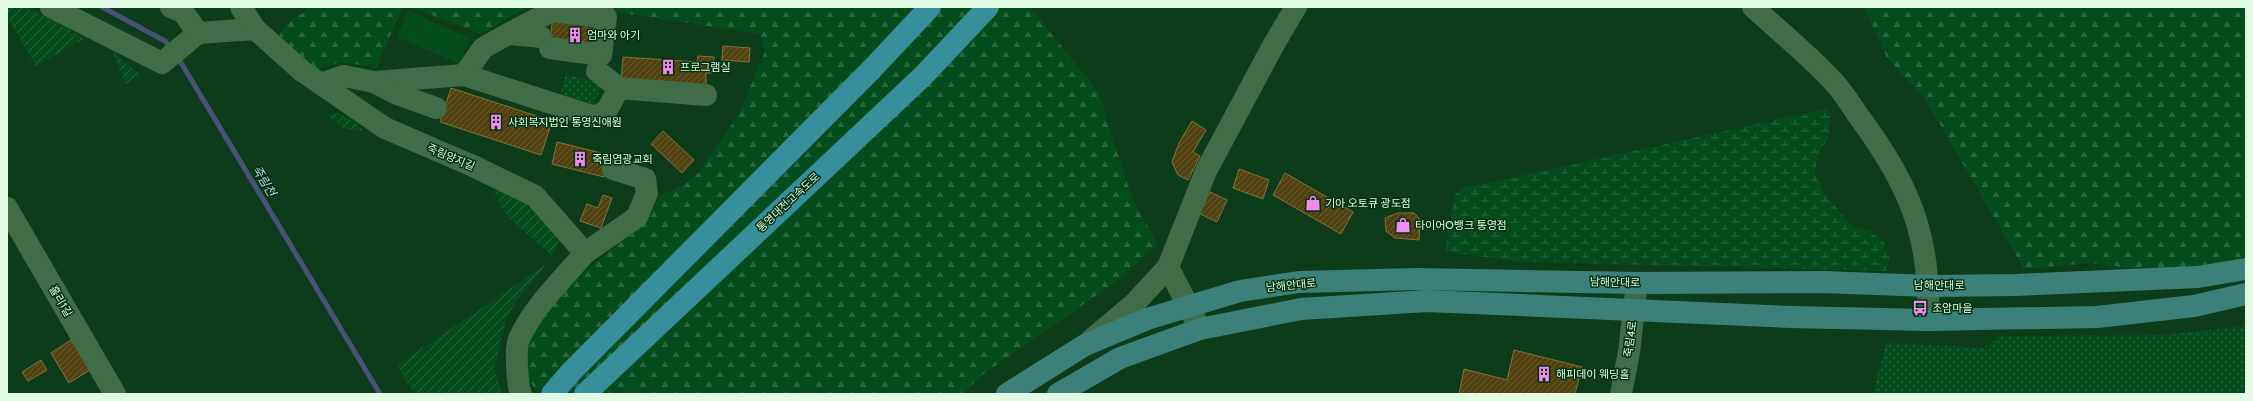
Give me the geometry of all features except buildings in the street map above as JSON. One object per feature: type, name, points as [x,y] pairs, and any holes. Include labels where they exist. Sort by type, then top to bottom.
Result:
[{"type":"highway","points":[[552,394],[571,372],[871,70],[930,7]]},
{"type":"highway","name":"통영대전고속도로","points":[[587,392],[923,76],[988,7]]},
{"type":"main road","name":"남해안대로","points":[[1007,394],[1085,345],[1147,318],[1240,291],[1299,282],[1416,279],[1637,283],[1823,282],[1929,286],[2016,285],[2198,277],[2246,269]]},
{"type":"main road","points":[[1058,394],[1120,358],[1200,329],[1301,309],[1427,301],[1928,320],[2097,317],[2194,306],[2245,294]]},
{"type":"street","points":[[51,7],[162,63],[194,36],[255,29]]},
{"type":"street","points":[[171,7],[183,12],[194,36]]},
{"type":"street","name":"죽림양지길","points":[[242,7],[255,29],[302,71],[385,128],[473,166],[535,196],[585,253]]},
{"type":"street","points":[[1085,345],[1134,304],[1168,267],[1206,170],[1274,44],[1296,7]]},
{"type":"street","points":[[1753,7],[1831,78],[1884,152],[1899,177],[1919,225],[1929,286],[1928,320]]},
{"type":"street","points":[[464,75],[483,48],[508,34],[552,11],[606,17],[601,55],[508,34]]},
{"type":"street","points":[[598,71],[619,88],[706,95]]},
{"type":"street","points":[[321,84],[344,76],[374,82],[464,75],[596,117],[608,110],[619,88]]},
{"type":"street","points":[[374,82],[397,94],[436,108]]},
{"type":"street","points":[[521,394],[518,386],[519,340],[542,304],[585,253],[637,217],[647,193],[645,179],[613,169]]},
{"type":"street","name":"홀리1길","points":[[7,208],[115,394]]},
{"type":"street","points":[[1168,267],[1200,329]]},
{"type":"street","name":"죽림4로","points":[[1621,394],[1629,352],[1637,283]]},
{"type":"green space","points":[[7,7],[27,7],[85,38],[36,66],[7,17]]},
{"type":"green space","points":[[305,7],[403,7],[376,68],[337,63],[329,64],[315,71],[278,42],[279,36],[284,27],[291,20],[305,12]]},
{"type":"green space","points":[[411,7],[527,7],[481,34]]},
{"type":"green space","points":[[583,7],[1030,7],[1098,92],[1132,198],[1157,244],[1121,278],[981,376],[962,394],[538,394],[527,376],[527,338],[556,299],[592,265],[646,223],[660,196],[686,184],[699,172],[739,114],[765,51],[760,34]]},
{"type":"green space","points":[[1864,7],[2246,7],[2246,261],[2173,273],[2091,263],[2024,269],[1927,102],[1886,56]]},
{"type":"green space","points":[[408,11],[471,39],[460,64],[397,37]]},
{"type":"green space","points":[[113,52],[140,75],[126,84]]},
{"type":"green space","points":[[566,74],[601,84],[595,106],[560,96]]},
{"type":"green space","points":[[1826,109],[1830,113],[1829,135],[1817,157],[1815,175],[1823,192],[1854,228],[1870,231],[1884,242],[1890,258],[1886,271],[1526,262],[1445,252],[1455,194],[1465,188]]},
{"type":"green space","points":[[338,113],[358,124],[363,131],[343,128],[325,114]]},
{"type":"green space","points":[[490,184],[527,200],[560,239],[551,258],[548,252],[507,216]]},
{"type":"green space","points":[[547,264],[516,301],[506,321],[494,369],[502,394],[414,394],[397,365]]},
{"type":"green space","points":[[2246,326],[2246,394],[1873,394],[1886,343],[1984,348],[1999,336],[2164,335]]},
{"type":"waterway","name":"죽림천","points":[[102,7],[165,41],[171,48]]},
{"type":"waterway","name":"죽림천","points":[[177,56],[380,394]]},
{"type":"place","name":"엄마와 아기","points":[[575,35]]},
{"type":"place","name":"프로그램실","points":[[668,67]]},
{"type":"place","name":"사회복지법인 통영신애원","points":[[496,122]]},
{"type":"place","name":"죽림염광교회","points":[[580,159]]},
{"type":"place","name":"기아 오토큐 광도점","points":[[1313,203]]},
{"type":"place","name":"타이어O뱅크 통영점","points":[[1403,225]]},
{"type":"place","name":"조암마을","points":[[1920,308]]},
{"type":"place","name":"해피데이 웨딩홀","points":[[1544,374]]}]
